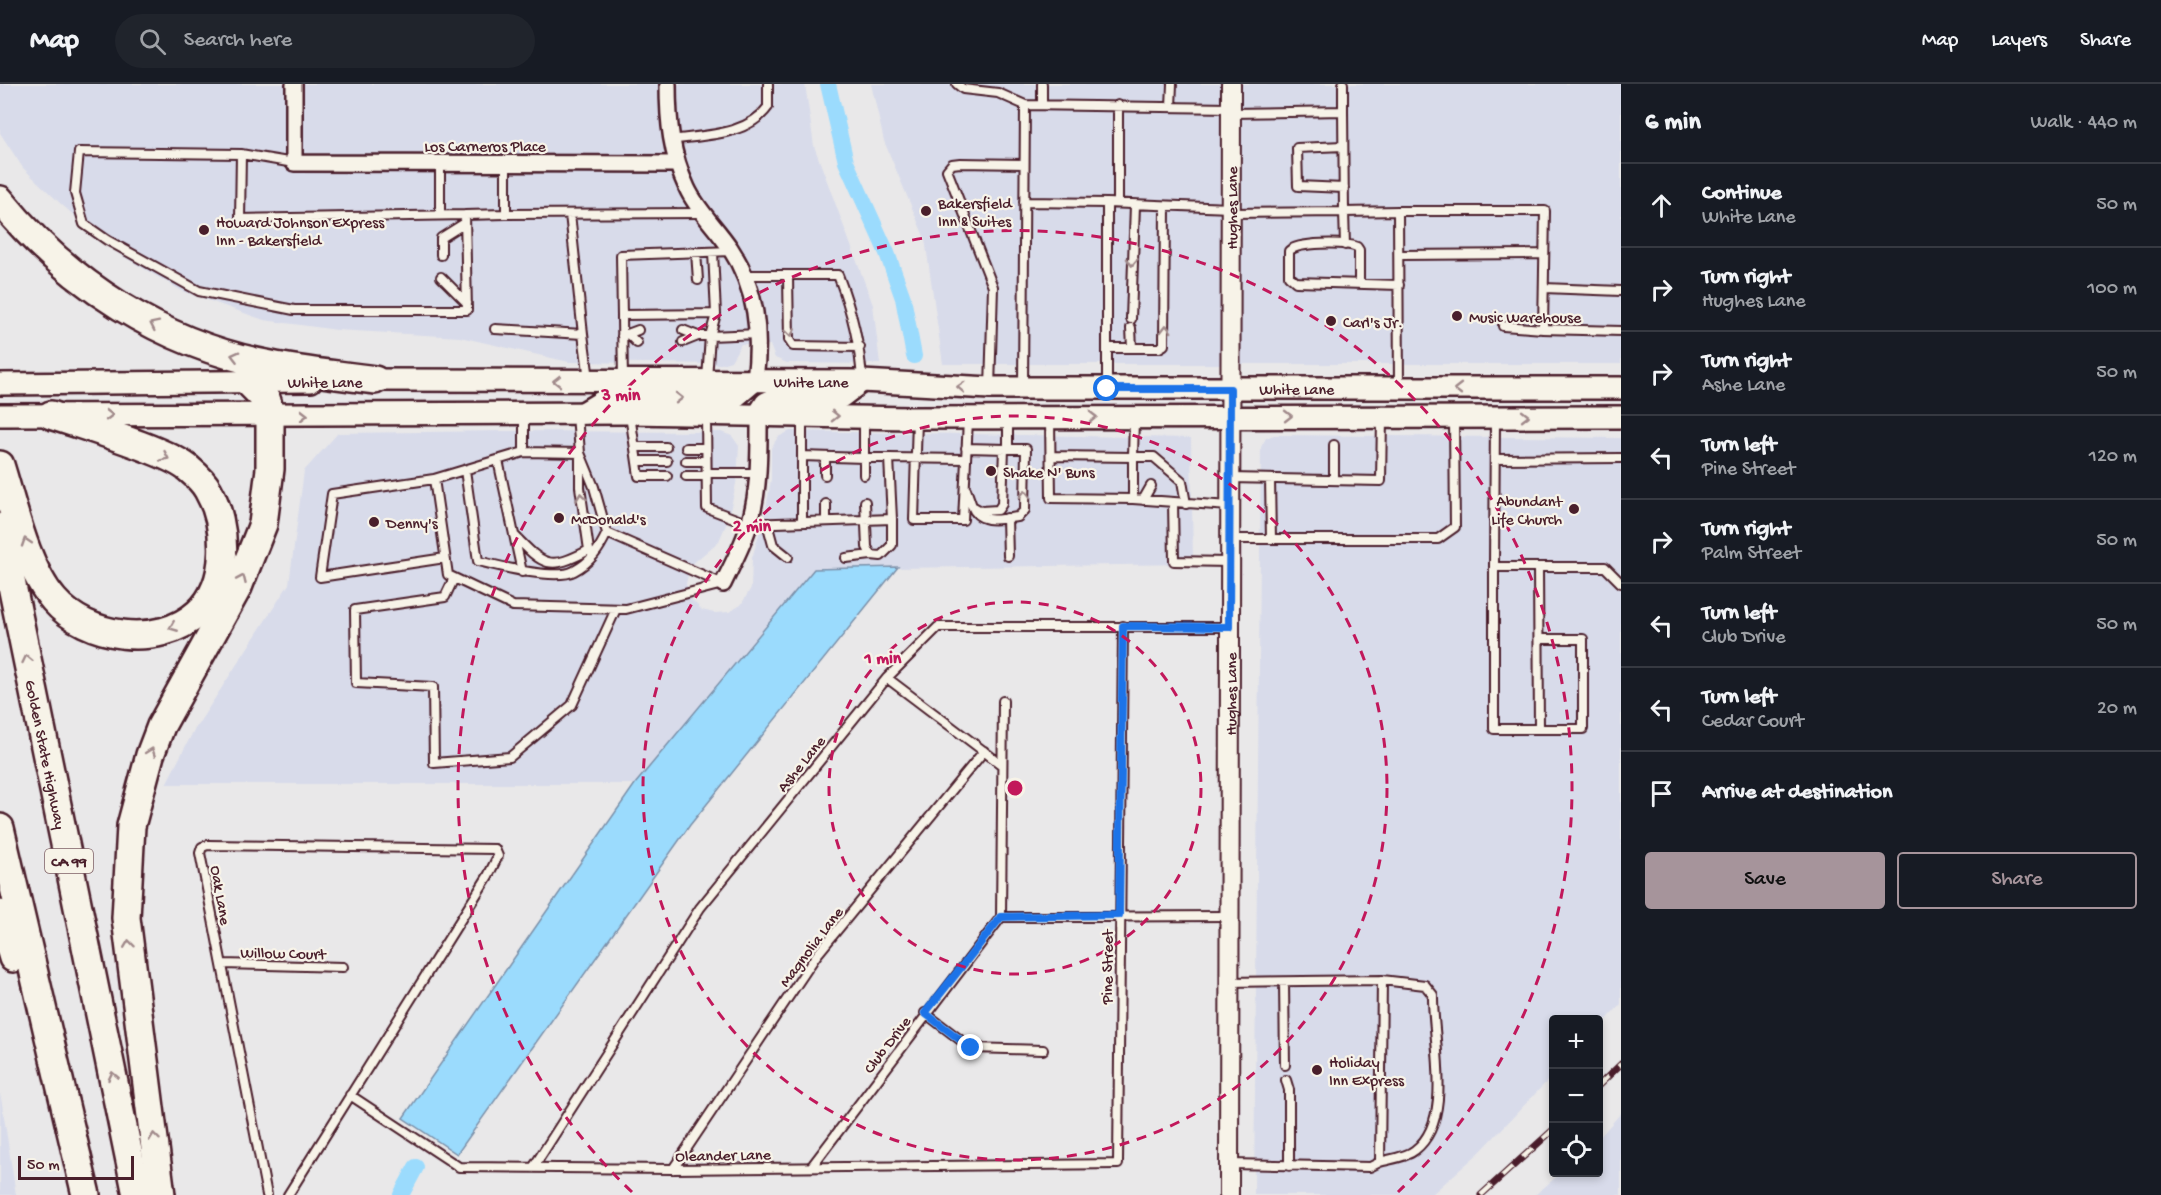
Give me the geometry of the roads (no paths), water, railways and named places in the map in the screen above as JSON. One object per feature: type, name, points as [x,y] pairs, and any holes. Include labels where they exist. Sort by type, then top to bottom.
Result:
[{"type":"highway","points":[[0,200],[17,221],[58,261],[114,303],[149,323],[186,340],[261,363],[375,380]]},
{"type":"highway","points":[[161,1195],[126,918],[131,826],[146,766],[161,726],[238,588],[263,524],[270,469],[270,415],[267,401],[247,381]]},
{"type":"highway","points":[[0,465],[41,582],[54,600],[69,614],[103,631],[144,635],[173,627],[198,613],[209,598],[223,555],[220,519],[208,489],[188,467],[167,457],[51,415]]},
{"type":"highway","name":"Golden State Highway","points":[[0,526],[137,1195]]},
{"type":"highway","points":[[0,828],[84,1195]]},
{"type":"highway","points":[[0,914],[84,1195]]},
{"type":"main road","name":"White Lane","points":[[0,384],[375,380],[755,380],[862,381],[990,388],[1621,388]]},
{"type":"main road","points":[[580,413],[608,398],[736,396],[755,380]]},
{"type":"main road","points":[[759,414],[766,403],[775,399],[841,397],[862,381]]},
{"type":"main road","name":"White Lane","points":[[0,415],[706,413],[917,418],[1621,417]]},
{"type":"street","points":[[294,84],[294,163]]},
{"type":"street","points":[[668,84],[671,140],[677,164],[687,189],[732,251],[752,294],[759,334],[755,380]]},
{"type":"street","name":"Hughes Lane","points":[[1229,1195],[1231,84]]},
{"type":"street","name":"Los Carneros Place","points":[[294,163],[677,164]]},
{"type":"street","points":[[723,584],[750,524],[758,473],[759,414]]},
{"type":"lane","points":[[671,140],[728,131],[753,121],[768,107],[768,84]]},
{"type":"lane","points":[[957,84],[963,89],[998,93],[1025,105],[1343,111]]},
{"type":"lane","points":[[1041,84],[1042,105]]},
{"type":"lane","points":[[1171,107],[1172,84]]},
{"type":"lane","points":[[1343,84],[1345,245]]},
{"type":"lane","points":[[1023,388],[1025,105]]},
{"type":"lane","points":[[1118,105],[1118,203]]},
{"type":"lane","points":[[1344,146],[1298,148],[1298,186],[1344,188]]},
{"type":"lane","points":[[294,163],[241,154],[79,152],[75,193],[84,224],[106,240],[199,291],[294,309],[467,310],[465,219]]},
{"type":"lane","points":[[241,154],[240,219],[440,216],[465,219],[506,214],[703,213]]},
{"type":"lane","points":[[440,163],[440,216]]},
{"type":"lane","points":[[506,163],[506,214]]},
{"type":"lane","points":[[990,388],[993,287],[947,170],[948,166],[960,163],[1024,164]]},
{"type":"lane","points":[[1024,202],[1118,203],[1230,210],[1344,212],[1545,211],[1543,329]]},
{"type":"lane","points":[[1107,203],[1107,389]]},
{"type":"lane","points":[[1132,348],[1135,205]]},
{"type":"lane","points":[[1108,348],[1158,348],[1164,345],[1165,207]]},
{"type":"lane","points":[[1398,211],[1399,389]]},
{"type":"lane","points":[[570,214],[589,381]]},
{"type":"lane","points":[[441,255],[441,238],[465,219]]},
{"type":"lane","points":[[1359,284],[1359,250],[1353,245],[1293,247],[1289,251],[1289,276],[1296,282],[1359,284],[1399,285]]},
{"type":"lane","points":[[623,381],[626,336],[622,315],[621,255],[732,251]]},
{"type":"lane","points":[[696,252],[698,280]]},
{"type":"lane","points":[[706,380],[710,336],[716,314],[713,252]]},
{"type":"lane","points":[[1399,255],[1545,254]]},
{"type":"lane","points":[[744,275],[838,275],[851,310],[860,347],[862,381]]},
{"type":"lane","points":[[788,275],[789,340],[793,346],[860,347]]},
{"type":"lane","points":[[441,277],[467,303]]},
{"type":"lane","points":[[1545,288],[1621,291]]},
{"type":"lane","points":[[622,315],[699,311],[716,314]]},
{"type":"lane","points":[[1503,326],[1621,331]]},
{"type":"lane","points":[[495,329],[583,334]]},
{"type":"lane","points":[[626,336],[638,330]]},
{"type":"lane","points":[[683,330],[698,336],[759,334]]},
{"type":"lane","points":[[626,336],[637,343]]},
{"type":"lane","points":[[683,342],[698,336]]},
{"type":"lane","points":[[514,536],[540,561],[563,564],[589,550],[579,487],[580,413]]},
{"type":"lane","points":[[630,413],[639,476],[667,476]]},
{"type":"lane","points":[[706,413],[707,508],[750,524],[892,519]]},
{"type":"lane","points":[[524,414],[524,453]]},
{"type":"lane","points":[[802,415],[802,522]]},
{"type":"lane","points":[[1132,499],[1134,416]]},
{"type":"lane","points":[[1229,478],[1381,481],[1382,416]]},
{"type":"lane","points":[[1229,539],[1438,538],[1455,527],[1454,416]]},
{"type":"lane","points":[[1495,416],[1494,729],[1583,729],[1583,639],[1539,639]]},
{"type":"lane","points":[[864,417],[864,475]]},
{"type":"lane","points":[[917,418],[914,520],[963,520],[968,417]]},
{"type":"lane","points":[[972,506],[981,511],[998,510],[1002,504],[1008,417]]},
{"type":"lane","points":[[1050,417],[1052,498],[1132,499],[1229,506]]},
{"type":"lane","points":[[1334,445],[1334,480]]},
{"type":"lane","points":[[635,447],[666,447]]},
{"type":"lane","points":[[686,448],[706,448]]},
{"type":"lane","points":[[964,485],[975,515],[981,519],[1018,517],[1025,510],[1026,449],[966,448]]},
{"type":"lane","points":[[445,558],[320,577],[332,494],[434,479],[524,453],[580,453]]},
{"type":"lane","points":[[465,470],[478,561],[522,572],[572,573],[596,555],[607,533],[594,487],[580,453]]},
{"type":"lane","points":[[802,456],[966,459]]},
{"type":"lane","points":[[1051,456],[1154,457],[1164,470],[1182,481],[1186,504]]},
{"type":"lane","points":[[825,458],[825,475]]},
{"type":"lane","points":[[846,558],[881,556],[892,546],[889,458]]},
{"type":"lane","points":[[1495,459],[1621,458]]},
{"type":"lane","points":[[498,460],[522,572]]},
{"type":"lane","points":[[637,461],[666,461]]},
{"type":"lane","points":[[686,461],[706,461]]},
{"type":"lane","points":[[686,476],[758,473]]},
{"type":"lane","points":[[1270,478],[1271,539]]},
{"type":"lane","points":[[434,479],[448,575],[513,606],[626,609],[723,584]]},
{"type":"lane","points":[[1143,500],[1151,486]]},
{"type":"lane","points":[[865,502],[867,547],[871,555]]},
{"type":"lane","points":[[1173,502],[1174,561],[1229,562]]},
{"type":"lane","points":[[826,504],[826,521]]},
{"type":"lane","points":[[1007,518],[1008,556]]},
{"type":"lane","points":[[767,523],[773,545],[788,557]]},
{"type":"lane","points":[[607,533],[723,584]]},
{"type":"lane","points":[[1494,567],[1605,567],[1621,583]]},
{"type":"lane","points":[[1538,567],[1539,729]]},
{"type":"lane","points":[[454,578],[445,597],[355,610],[356,683],[433,687],[434,763],[510,757],[572,705],[616,609]]},
{"type":"lane","name":"Pine Street","points":[[1118,1164],[1123,626]]},
{"type":"lane","name":"Ashe Lane","points":[[533,1168],[700,908],[886,678],[938,627],[1229,627]]},
{"type":"lane","points":[[886,678],[1002,765]]},
{"type":"lane","points":[[1003,701],[1001,917],[1228,916]]},
{"type":"lane","name":"Magnolia Lane","points":[[674,1169],[816,956],[984,751]]},
{"type":"lane","name":"Oak Lane","points":[[267,1195],[209,906],[200,853],[202,848],[219,845],[491,848],[497,851],[498,856],[488,876],[350,1095]]},
{"type":"lane","name":"Club Drive","points":[[812,1166],[925,1013],[1001,917]]},
{"type":"lane","name":"Willow Court","points":[[222,964],[343,967]]},
{"type":"lane","points":[[1228,982],[1382,980],[1425,985],[1433,994],[1433,1021],[1440,1079],[1436,1121],[1415,1151],[1370,1167],[1229,1164]]},
{"type":"lane","points":[[1380,1162],[1382,980]]},
{"type":"lane","points":[[1284,982],[1285,1065]]},
{"type":"lane","points":[[925,1013],[971,1048],[1043,1050]]},
{"type":"lane","points":[[1286,1080],[1289,1090],[1289,1166]]},
{"type":"lane","points":[[288,1195],[350,1095]]},
{"type":"lane","name":"Oleander Lane","points":[[350,1095],[459,1167],[674,1169],[1118,1164]]},
{"type":"water","points":[[898,567],[690,825],[457,1154],[403,1118],[635,784],[814,569]]},
{"type":"waterway","points":[[828,84],[846,162],[887,253],[903,298],[914,356]]},
{"type":"waterway","points":[[401,1195],[416,1167]]},
{"type":"railway","points":[[1603,1081],[1621,1064]]},
{"type":"railway","points":[[1481,1195],[1549,1134]]},
{"type":"place","name":"Bakersfield Inn & Suites","points":[[926,211]]},
{"type":"place","name":"Howard Johnson Express Inn - Bakersfield","points":[[204,230]]},
{"type":"place","name":"Music Warehouse","points":[[1457,316]]},
{"type":"place","name":"Carl's Jr.","points":[[1331,321]]},
{"type":"place","name":"Shake N' Buns","points":[[991,471]]},
{"type":"place","name":"Abundant Life Church","points":[[1574,509]]},
{"type":"place","name":"McDonald's","points":[[559,518]]},
{"type":"place","name":"Denny's","points":[[374,522]]},
{"type":"place","name":"Holiday Inn Express","points":[[1317,1070]]}]
